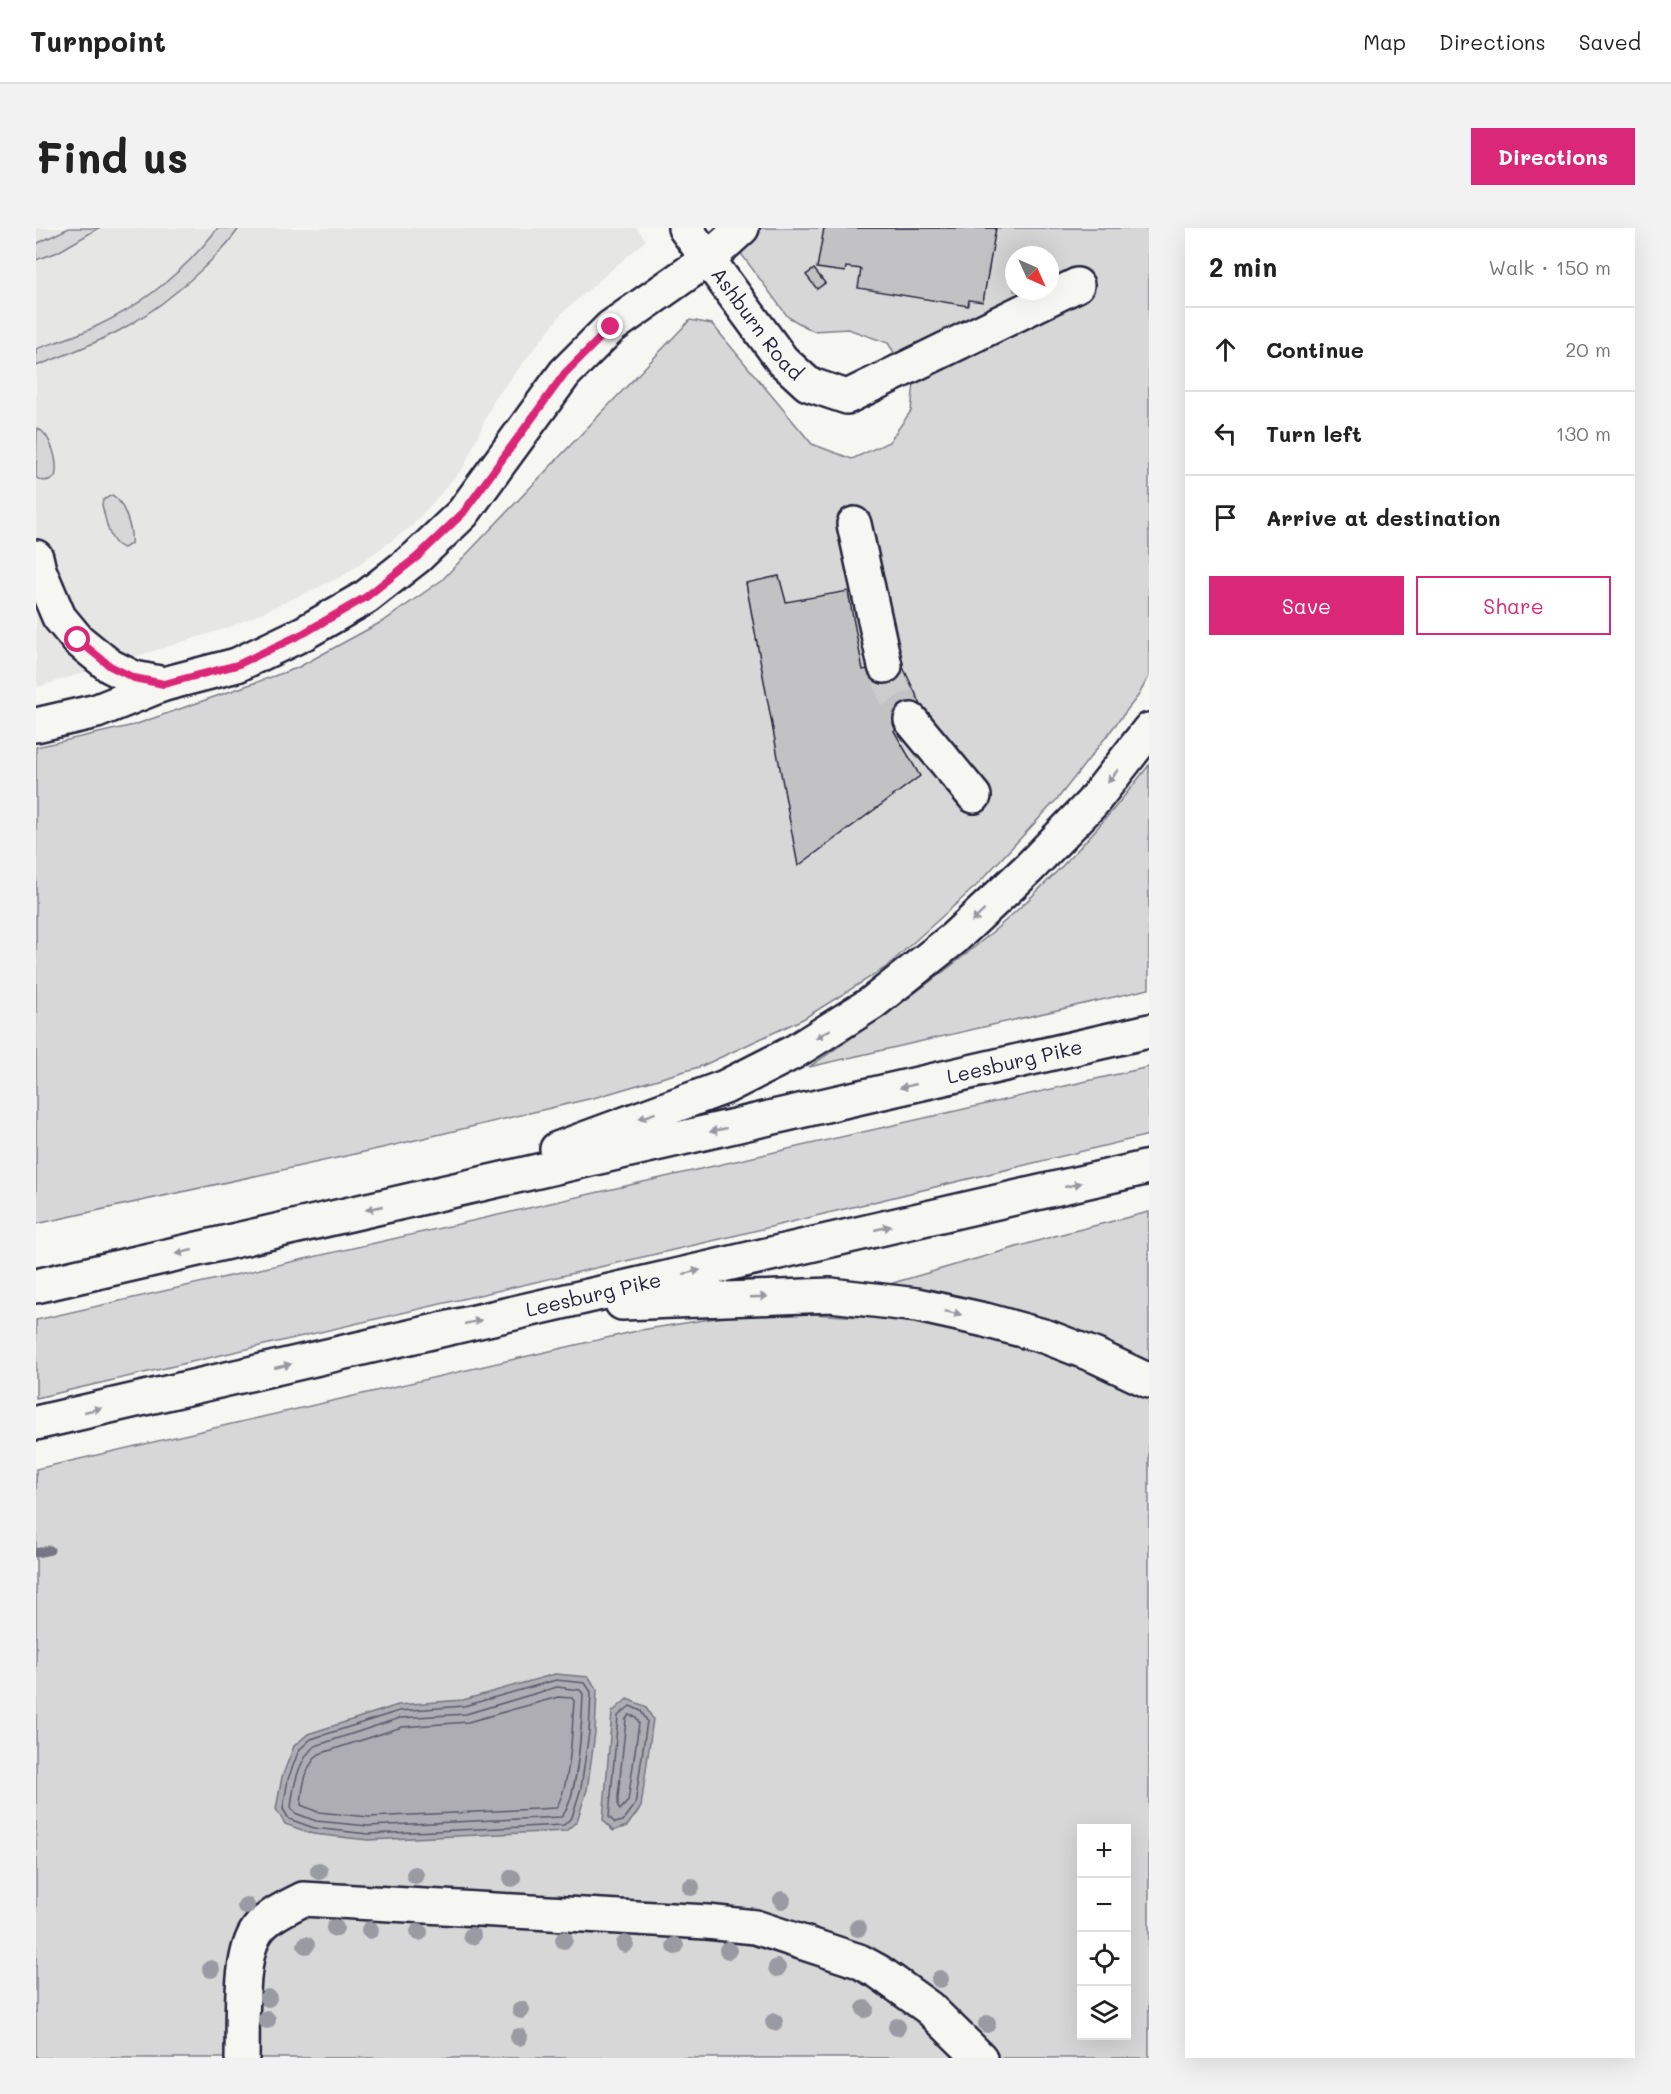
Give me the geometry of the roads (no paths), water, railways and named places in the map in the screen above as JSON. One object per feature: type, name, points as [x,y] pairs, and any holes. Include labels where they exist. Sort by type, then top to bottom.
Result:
[{"type":"main road","name":"Ashburn Road","points":[[685,228],[782,360],[807,384],[847,397],[1077,285]]},
{"type":"main road","points":[[36,725],[97,711],[164,684],[237,665],[304,633],[366,597],[417,557],[463,513],[565,373],[611,327],[708,259],[742,228]]},
{"type":"main road","points":[[854,524],[885,666]]},
{"type":"main road","points":[[36,557],[39,570],[59,617],[78,640],[110,666],[134,678],[164,684]]},
{"type":"main road","points":[[911,720],[974,796]]},
{"type":"main road","points":[[432,1195],[725,1087],[794,1052],[872,1003],[953,939],[1029,868],[1092,802],[1149,730]]},
{"type":"main road","name":"Leesburg Pike","points":[[36,1286],[1149,1031]]},
{"type":"main road","name":"Leesburg Pike","points":[[36,1423],[1149,1167]]},
{"type":"main road","points":[[533,1308],[831,1295],[916,1305],[985,1320],[1047,1338],[1096,1356],[1149,1381]]},
{"type":"main road","points":[[242,2058],[246,1962],[255,1933],[278,1911],[303,1899],[695,1921],[755,1927],[859,1961],[879,1972],[929,2008],[980,2058]]},
{"type":"water","points":[[555,1674],[589,1677],[597,1690],[595,1733],[587,1790],[577,1821],[566,1831],[368,1840],[313,1834],[285,1824],[276,1809],[282,1777],[294,1746],[308,1734],[398,1705],[463,1700]]},
{"type":"water","points":[[627,1699],[645,1706],[653,1719],[641,1807],[627,1826],[613,1831],[603,1820],[612,1712]]},
{"type":"waterway","points":[[36,1553],[50,1550]]},
{"type":"tunnel","points":[[885,666],[895,696],[911,720]]}]
